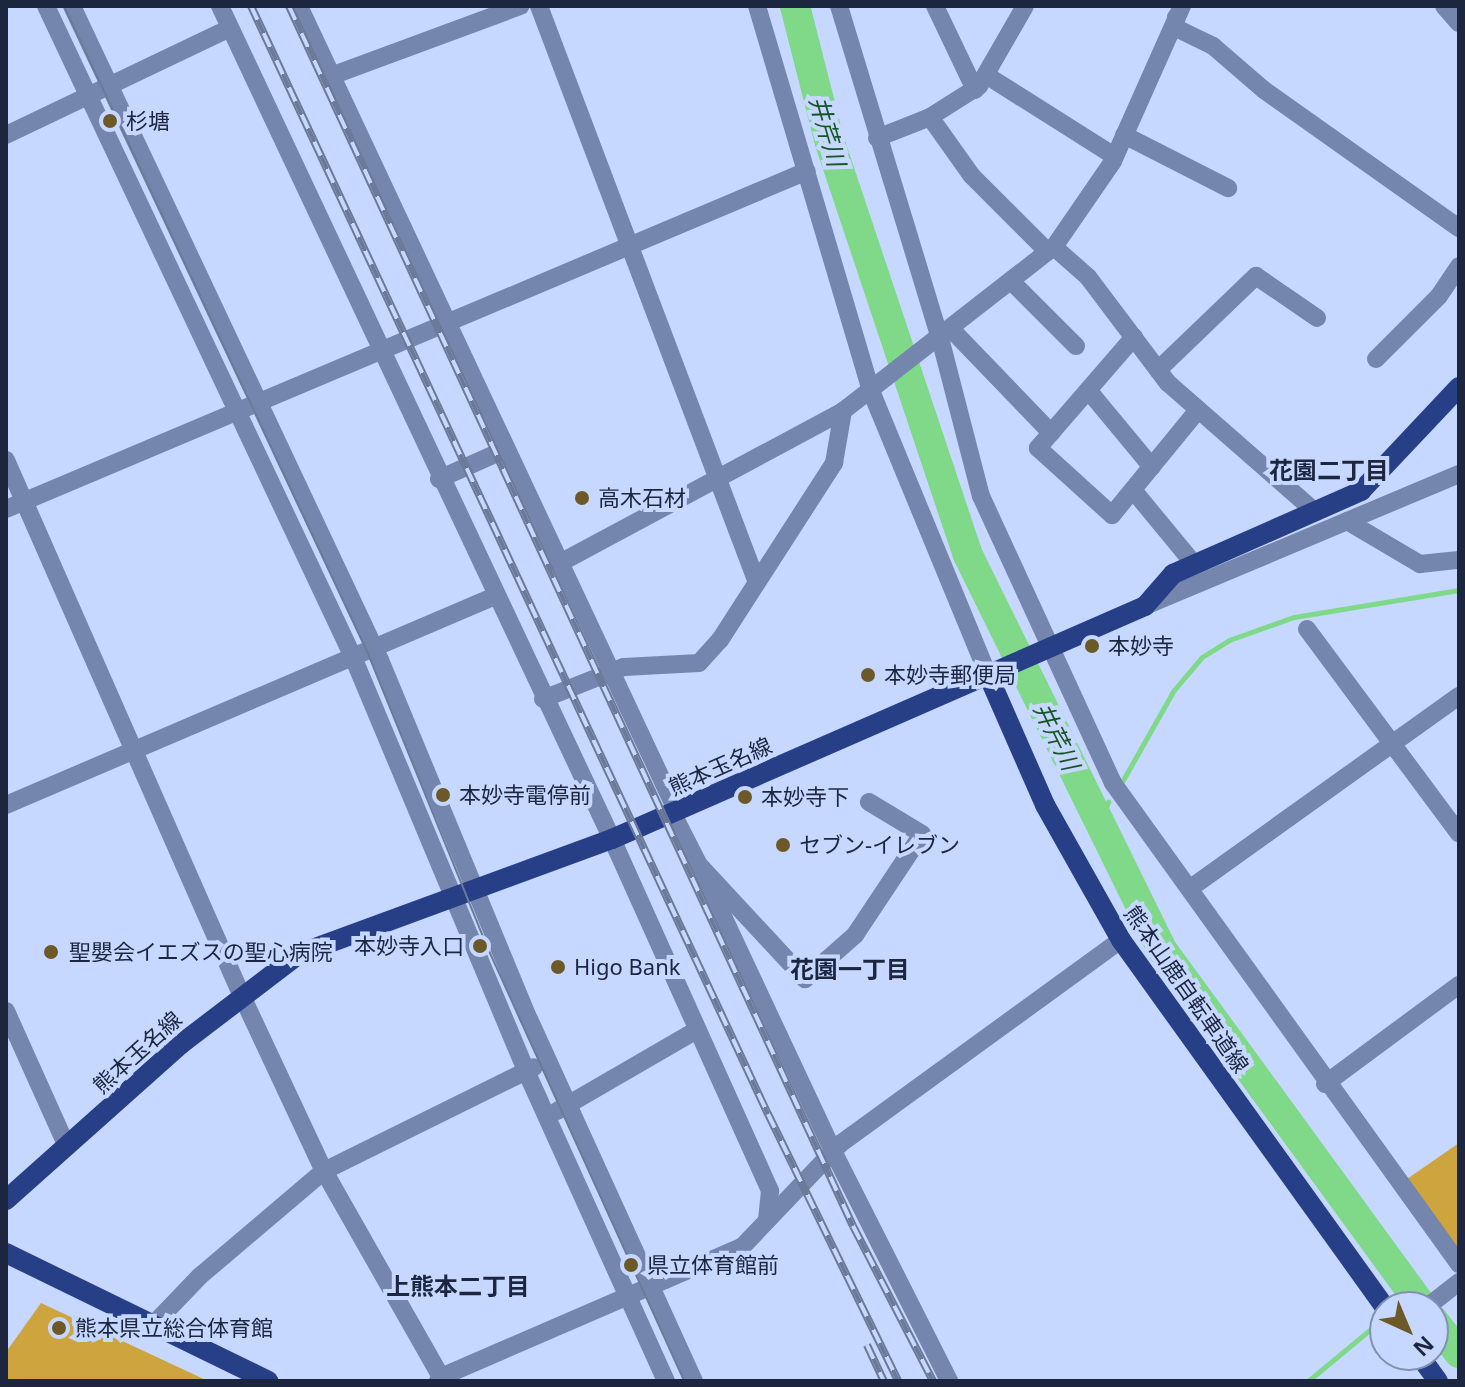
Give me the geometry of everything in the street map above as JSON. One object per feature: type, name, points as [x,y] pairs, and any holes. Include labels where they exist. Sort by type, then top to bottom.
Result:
[{"type":"main road","name":"熊本玉名線","points":[[6,1200],[241,994],[299,954],[612,839],[1145,606],[1173,574],[1372,482],[1459,387]]},
{"type":"main road","name":"熊本山鹿自転車道線","points":[[993,673],[1045,805],[1121,940],[1374,1291]]},
{"type":"main road","points":[[6,1253],[269,1381]]},
{"type":"street","points":[[46,6],[353,657],[526,1071],[666,1381]]},
{"type":"street","points":[[72,6],[374,648],[548,1061],[694,1381]]},
{"type":"street","points":[[220,6],[439,479],[612,839],[770,1191],[767,1220]]},
{"type":"street","points":[[299,6],[449,321],[558,564],[833,1151],[949,1381]]},
{"type":"street","points":[[331,76],[520,6]]},
{"type":"street","points":[[539,6],[721,479],[756,580]]},
{"type":"street","points":[[757,6],[876,388],[993,673]]},
{"type":"street","points":[[839,6],[877,138],[941,337],[981,496],[1113,783],[1192,887],[1325,1084],[1459,1264]]},
{"type":"street","points":[[935,6],[980,82],[1114,156]]},
{"type":"street","points":[[877,138],[930,117],[980,82],[1025,6]]},
{"type":"street","points":[[1444,6],[1459,23]]},
{"type":"street","points":[[558,564],[843,411],[1051,250],[1114,156],[1179,12]]},
{"type":"street","points":[[1179,12],[1176,28],[1213,46],[1264,90],[1459,228]]},
{"type":"street","points":[[6,135],[230,28]]},
{"type":"street","points":[[930,117],[972,176],[1051,250],[1088,277],[1158,370],[1198,410],[1314,511]]},
{"type":"street","points":[[1124,135],[1228,188]]},
{"type":"street","points":[[6,509],[807,171]]},
{"type":"street","points":[[1376,359],[1439,296],[1459,266]]},
{"type":"street","points":[[1158,370],[1256,276],[1317,318]]},
{"type":"street","points":[[1011,281],[1076,346]]},
{"type":"street","points":[[941,337],[1051,433]]},
{"type":"street","points":[[1134,337],[1038,448],[1112,515],[1198,410]]},
{"type":"street","points":[[1088,390],[1152,467]]},
{"type":"street","points":[[543,699],[608,672],[699,663],[720,640],[834,463],[843,411]]},
{"type":"street","points":[[439,479],[506,449]]},
{"type":"street","points":[[6,460],[241,994],[324,1171],[439,1379],[743,1246],[833,1151],[1121,940]]},
{"type":"street","points":[[1145,606],[1459,474]]},
{"type":"street","points":[[1133,490],[1194,564]]},
{"type":"street","points":[[1347,521],[1420,564],[1459,560]]},
{"type":"street","points":[[6,805],[495,596]]},
{"type":"street","points":[[1307,629],[1459,834]]},
{"type":"street","points":[[1192,887],[1459,696]]},
{"type":"street","points":[[699,865],[805,979],[855,935],[922,834],[869,802]]},
{"type":"street","points":[[1325,1084],[1459,985]]},
{"type":"street","points":[[6,1011],[67,1147]]},
{"type":"street","points":[[547,1117],[697,1030]]},
{"type":"street","points":[[152,1326],[200,1276],[324,1171],[548,1061]]},
{"type":"shaded area","points":[[1459,1143],[1459,1249],[1407,1179]]},
{"type":"shaded area","name":"熊本県立総合体育館","points":[[41,1303],[208,1381],[6,1381],[6,1352]]},
{"type":"waterway","name":"井芹川","points":[[795,6],[830,143],[968,555],[1161,948],[1411,1291]]},
{"type":"waterway","points":[[1123,780],[1174,690],[1202,657],[1229,640],[1294,617],[1459,590]]},
{"type":"waterway","points":[[1100,822],[1108,802]]},
{"type":"waterway","points":[[1308,1381],[1369,1330]]},
{"type":"waterway","name":"井芹川","points":[[1449,1340],[1459,1353]]},
{"type":"tram line","points":[[64,6],[367,651],[485,942],[684,1381]]},
{"type":"railway","points":[[251,6],[768,1114],[898,1381]]},
{"type":"railway","points":[[289,6],[853,1226],[933,1381]]},
{"type":"railway","points":[[867,1345],[884,1381]]},
{"type":"place","name":"杉塘","points":[[110,121]]},
{"type":"place","name":"高木石材","points":[[582,498]]},
{"type":"place","name":"本妙寺","points":[[1092,646]]},
{"type":"place","name":"本妙寺郵便局","points":[[868,675]]},
{"type":"place","name":"本妙寺電停前","points":[[443,795]]},
{"type":"place","name":"本妙寺下","points":[[745,797]]},
{"type":"place","name":"セブン-イレブン","points":[[783,845]]},
{"type":"place","name":"本妙寺入口","points":[[480,946]]},
{"type":"place","name":"聖嬰会イエズスの聖心病院","points":[[51,952]]},
{"type":"place","name":"Higo Bank","points":[[558,967]]},
{"type":"place","name":"県立体育館前","points":[[631,1265]]},
{"type":"place","name":"熊本県立総合体育館","points":[[59,1328]]},
{"type":"district","name":"花園二丁目","points":[[1329,470]]},
{"type":"district","name":"花園一丁目","points":[[850,969]]},
{"type":"district","name":"上熊本二丁目","points":[[458,1286]]}]
